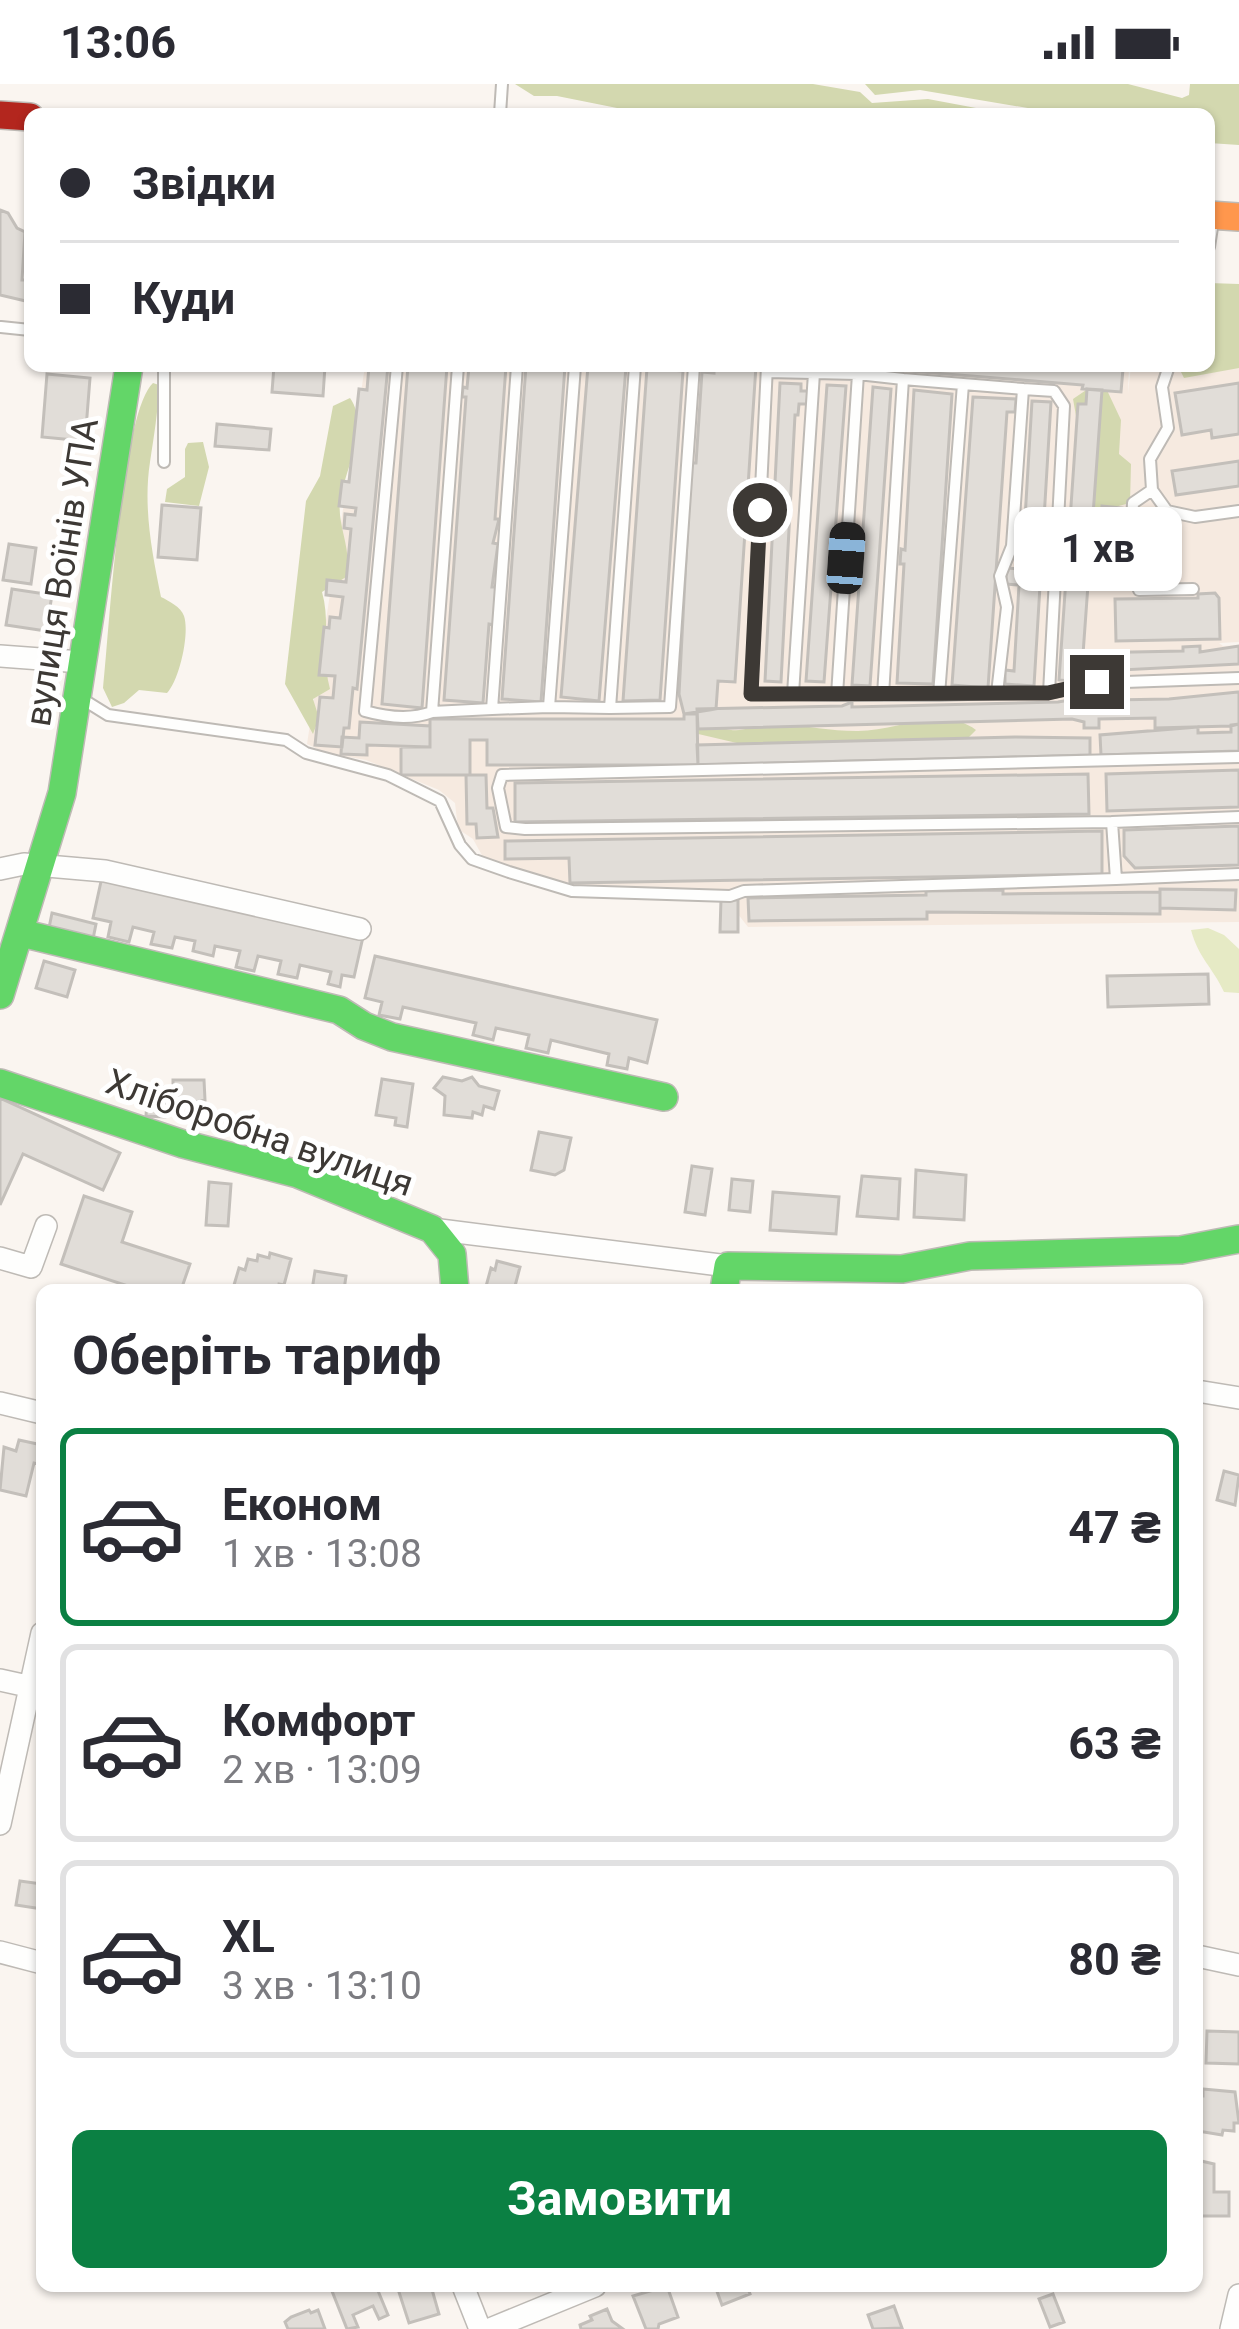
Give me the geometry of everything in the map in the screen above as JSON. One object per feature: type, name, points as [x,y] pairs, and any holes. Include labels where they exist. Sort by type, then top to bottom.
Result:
[{"type":"main road","name":"вулиця Воїнів УПА","points":[[0,995],[62,793],[128,372]]},
{"type":"main road","points":[[21,933],[339,1010],[356,1026],[560,1077],[664,1097]]},
{"type":"main road","name":"Хліборобна вулиця","points":[[0,1083],[183,1144],[298,1174],[433,1229],[452,1254],[454,1284]]},
{"type":"main road","points":[[726,1278],[902,1269],[970,1256],[1180,1250],[1239,1239]]},
{"type":"street","points":[[0,656],[81,662]]},
{"type":"street","points":[[0,869],[64,866],[105,872],[360,929]]},
{"type":"street","points":[[0,1258],[31,1268],[46,1226]]},
{"type":"street","points":[[433,1229],[726,1278]]},
{"type":"street","points":[[1203,1392],[1239,1398]]},
{"type":"street","points":[[0,1402],[36,1411]]},
{"type":"street","points":[[0,1680],[36,1688],[0,1824]]},
{"type":"street","points":[[0,1952],[36,1961]]},
{"type":"street","points":[[1203,1957],[1239,1965]]},
{"type":"street","points":[[466,2292],[480,2329]]},
{"type":"street","points":[[490,2329],[580,2292]]},
{"type":"street","points":[[1231,2329],[1239,2295]]},
{"type":"lane","points":[[164,372],[164,462]]},
{"type":"lane","points":[[396,372],[365,711],[381,716],[549,706],[670,707],[694,372]]},
{"type":"lane","points":[[432,712],[458,372]]},
{"type":"lane","points":[[492,709],[517,372]]},
{"type":"lane","points":[[549,706],[575,372]]},
{"type":"lane","points":[[610,708],[635,372]]},
{"type":"lane","points":[[767,372],[751,694],[1048,693],[1097,682],[1239,678]]},
{"type":"lane","points":[[802,372],[1054,391],[1064,406],[1048,693]]},
{"type":"lane","points":[[1167,372],[1162,387],[1168,428],[1150,459],[1152,490],[1167,511],[1196,517],[1239,511]]},
{"type":"lane","points":[[793,694],[814,373]]},
{"type":"lane","points":[[837,695],[858,374]]},
{"type":"lane","points":[[883,695],[903,379]]},
{"type":"lane","points":[[939,695],[963,384]]},
{"type":"lane","points":[[997,693],[1006,607],[1000,576],[1012,546],[1023,389]]},
{"type":"lane","points":[[1152,490],[1133,502],[1130,565],[1138,590],[1192,589]]},
{"type":"lane","points":[[76,695],[108,715],[286,740],[307,754],[388,775],[440,801],[472,859],[572,891],[730,896],[744,891],[1239,874]]},
{"type":"lane","points":[[1239,758],[502,775],[497,788],[506,826],[525,829],[1239,818]]},
{"type":"lane","points":[[1112,822],[1116,879]]},
{"type":"shaded area","points":[[1239,359],[1239,642],[1219,643],[1239,645],[1239,922],[748,927],[720,891],[571,886],[484,859],[473,839],[458,829],[455,803],[439,790],[366,760],[326,753],[307,744],[364,372],[1129,372],[1128,393],[1130,372],[1215,372],[1215,365]]},
{"type":"green space","points":[[515,84],[813,84],[860,92],[872,103],[928,99],[976,108],[617,108],[534,96]]},
{"type":"green space","points":[[865,84],[1128,84],[1182,98],[1189,95],[1190,84],[1239,84],[1239,145],[1215,143],[1215,108],[1027,108],[920,90],[875,95]]},
{"type":"green space","points":[[1215,283],[1239,284],[1239,368],[1184,378],[1181,372],[1215,372]]},
{"type":"green space","points":[[153,383],[159,385],[148,479],[150,530],[161,597],[182,613],[184,645],[167,693],[139,690],[112,707],[103,688],[118,526],[133,436]]},
{"type":"green space","points":[[1095,384],[1105,386],[1121,420],[1119,454],[1131,464],[1130,503],[1111,508],[1097,520],[1084,508],[1073,399]]},
{"type":"green space","points":[[350,398],[356,409],[357,434],[340,501],[348,567],[346,577],[322,592],[330,689],[313,699],[319,718],[313,734],[285,684],[306,501],[320,476],[333,406]]},
{"type":"green space","points":[[203,442],[209,467],[199,506],[165,502],[167,489],[185,477],[188,443]]},
{"type":"green space","points":[[700,718],[736,730],[781,724],[870,730],[949,720],[976,730],[967,739],[778,742],[754,747],[694,733],[691,724]]},
{"type":"green space","points":[[1208,928],[1239,949],[1239,993],[1224,992],[1198,948],[1191,930]]},
{"type":"building","points":[[0,210],[24,232],[24,301],[0,295]]},
{"type":"building","points":[[274,372],[325,372],[323,396],[272,392]]},
{"type":"building","points":[[368,372],[387,372],[357,689],[353,688],[342,747],[315,745],[320,697],[333,698],[335,676],[319,675],[324,627],[329,628],[330,617],[340,618],[343,597],[326,595],[327,580],[346,582],[351,529],[344,528],[345,514],[355,515],[356,508],[339,506],[342,481],[349,482],[359,389],[367,390]]},
{"type":"building","points":[[408,372],[447,372],[422,708],[382,704]]},
{"type":"building","points":[[468,372],[506,372],[495,519],[499,519],[493,543],[498,544],[492,587],[498,587],[495,625],[489,624],[483,703],[444,700],[466,397],[462,397],[463,387],[467,388]]},
{"type":"building","points":[[526,372],[565,372],[541,702],[502,699]]},
{"type":"building","points":[[588,372],[626,372],[599,701],[561,697]]},
{"type":"building","points":[[647,372],[683,372],[660,700],[623,701]]},
{"type":"building","points":[[702,372],[756,372],[735,682],[718,681],[716,709],[684,714],[679,694],[691,463],[696,463]]},
{"type":"building","points":[[921,372],[1123,372],[1121,392],[1082,389],[1083,385]]},
{"type":"building","points":[[47,374],[90,378],[85,441],[42,437]]},
{"type":"building","points":[[780,383],[801,384],[801,391],[808,391],[807,404],[799,404],[795,415],[781,682],[765,681]]},
{"type":"building","points":[[1239,383],[1239,434],[1212,438],[1211,430],[1182,435],[1175,393]]},
{"type":"building","points":[[827,385],[846,386],[824,682],[806,681]]},
{"type":"building","points":[[873,387],[891,389],[870,686],[852,685]]},
{"type":"building","points":[[1087,389],[1102,390],[1081,682],[1059,680],[1078,404],[1086,404]]},
{"type":"building","points":[[914,390],[952,394],[933,684],[897,683],[904,564],[900,564],[901,549],[905,550]]},
{"type":"building","points":[[973,397],[1016,399],[1015,412],[1007,412],[988,688],[952,685]]},
{"type":"building","points":[[1032,401],[1051,402],[1034,686],[1005,684],[1005,670],[1014,671],[1019,585],[1006,584],[1006,568],[1022,569]]},
{"type":"building","points":[[217,424],[271,429],[269,450],[215,446]]},
{"type":"building","points":[[1239,461],[1239,486],[1176,495],[1172,471]]},
{"type":"building","points":[[162,505],[201,508],[197,560],[158,557]]},
{"type":"building","points":[[1102,506],[1122,508],[1116,568],[1096,566]]},
{"type":"building","points":[[1144,532],[1164,532],[1164,550],[1144,550]]},
{"type":"building","points":[[9,544],[36,548],[31,584],[3,580]]},
{"type":"building","points":[[12,589],[52,595],[46,631],[6,625]]},
{"type":"building","points":[[1215,593],[1220,639],[1116,641],[1115,599],[1198,598],[1198,594]]},
{"type":"building","points":[[1200,646],[1200,652],[1239,646],[1239,664],[1082,672],[1083,653],[1183,651],[1183,647]]},
{"type":"building","points":[[1239,692],[1239,724],[1231,726],[1155,728],[1155,718],[1099,719],[1099,728],[1084,728],[1084,722],[1072,719],[698,729],[697,709],[852,702],[852,707],[1058,702],[1111,693],[1111,700],[1169,699]]},
{"type":"building","points":[[684,714],[697,714],[698,765],[487,765],[487,740],[470,740],[470,775],[401,775],[401,747],[430,747],[430,719],[684,719]]},
{"type":"building","points":[[360,722],[430,726],[430,747],[367,745],[367,755],[341,754],[342,737],[359,738]]},
{"type":"building","points":[[1239,724],[1239,751],[1101,755],[1100,735],[1198,727],[1198,733],[1231,732],[1231,725]]},
{"type":"building","points":[[1090,738],[1090,755],[698,765],[697,745]]},
{"type":"building","points":[[1239,770],[1239,807],[1107,811],[1106,774]]},
{"type":"building","points":[[1088,774],[1089,814],[515,822],[515,783]]},
{"type":"building","points":[[466,775],[486,775],[487,808],[493,808],[498,837],[477,838],[476,824],[467,824]]},
{"type":"building","points":[[1239,826],[1239,865],[1135,868],[1124,856],[1124,830]]},
{"type":"building","points":[[1102,831],[1102,874],[570,883],[569,858],[505,859],[505,841]]},
{"type":"building","points":[[102,877],[363,937],[354,977],[342,975],[340,987],[328,984],[331,972],[300,965],[297,978],[278,974],[281,961],[258,956],[254,971],[236,967],[240,951],[215,946],[213,956],[193,951],[195,941],[175,937],[172,948],[151,944],[154,932],[133,927],[129,942],[108,937],[111,922],[93,918]]},
{"type":"building","points":[[1160,889],[1236,890],[1235,910],[1160,908]]},
{"type":"building","points":[[1003,890],[1003,894],[1160,892],[1160,914],[927,912],[927,919],[749,921],[748,898]]},
{"type":"building","points":[[721,899],[738,900],[738,932],[720,932]]},
{"type":"building","points":[[52,913],[96,924],[93,939],[49,928]]},
{"type":"building","points":[[375,956],[657,1020],[647,1063],[629,1058],[627,1069],[607,1065],[609,1054],[551,1040],[548,1053],[526,1048],[529,1035],[496,1028],[493,1040],[473,1035],[476,1023],[403,1007],[400,1019],[379,1015],[382,1002],[365,998]]},
{"type":"building","points":[[44,961],[75,970],[67,997],[36,988]]},
{"type":"building","points":[[1208,974],[1209,1004],[1108,1007],[1107,976]]},
{"type":"building","points":[[443,1077],[462,1081],[472,1077],[479,1086],[499,1091],[494,1109],[484,1106],[482,1115],[473,1112],[472,1118],[444,1115],[445,1096],[434,1088]]},
{"type":"building","points":[[382,1079],[413,1084],[407,1127],[395,1125],[396,1118],[376,1115]]},
{"type":"building","points":[[173,1080],[204,1080],[205,1100],[183,1105],[183,1100],[173,1100]]},
{"type":"building","points":[[148,1086],[167,1087],[165,1117],[146,1116]]},
{"type":"building","points":[[0,1098],[120,1153],[103,1190],[23,1154],[0,1205]]},
{"type":"building","points":[[539,1132],[571,1138],[564,1170],[555,1175],[531,1170]]},
{"type":"building","points":[[692,1166],[712,1169],[705,1215],[685,1212]]},
{"type":"building","points":[[916,1170],[966,1175],[964,1220],[914,1217]]},
{"type":"building","points":[[862,1176],[900,1179],[898,1219],[857,1216]]},
{"type":"building","points":[[732,1179],[753,1181],[750,1212],[729,1210]]},
{"type":"building","points":[[209,1182],[231,1184],[228,1226],[206,1225]]},
{"type":"building","points":[[773,1192],[839,1197],[836,1234],[770,1230]]},
{"type":"building","points":[[84,1196],[132,1212],[122,1242],[190,1264],[183,1284],[122,1284],[61,1264]]},
{"type":"building","points":[[270,1253],[291,1259],[284,1284],[234,1284],[248,1259],[269,1258]]},
{"type":"building","points":[[497,1261],[520,1267],[516,1284],[487,1284],[491,1268],[495,1270]]},
{"type":"building","points":[[315,1271],[346,1276],[345,1284],[313,1284]]},
{"type":"building","points":[[19,1440],[36,1444],[36,1464],[26,1496],[0,1490],[4,1447],[16,1451]]},
{"type":"building","points":[[1224,1471],[1239,1475],[1235,1505],[1217,1500]]},
{"type":"building","points":[[20,1881],[36,1883],[36,1908],[16,1905]]},
{"type":"building","points":[[1207,2031],[1239,2032],[1239,2064],[1206,2063]]},
{"type":"building","points":[[1203,2089],[1235,2092],[1239,2123],[1234,2123],[1234,2131],[1223,2130],[1222,2135],[1203,2132]]},
{"type":"building","points":[[1203,2161],[1214,2164],[1214,2192],[1229,2192],[1229,2216],[1203,2216]]},
{"type":"building","points":[[332,2292],[378,2292],[388,2315],[379,2319],[373,2306],[353,2315],[358,2327],[347,2329]]},
{"type":"building","points":[[399,2292],[433,2292],[439,2314],[409,2323]]},
{"type":"building","points":[[669,2292],[678,2317],[659,2324],[658,2329],[646,2329],[633,2296]]},
{"type":"building","points":[[717,2292],[749,2292],[750,2294],[722,2305]]},
{"type":"building","points":[[1053,2294],[1064,2322],[1050,2327],[1039,2299]]},
{"type":"building","points":[[894,2306],[902,2328],[873,2329],[868,2315]]},
{"type":"building","points":[[607,2309],[623,2329],[581,2329],[580,2325],[592,2320],[590,2316]]},
{"type":"building","points":[[318,2310],[325,2329],[288,2329],[285,2322]]},
{"type":"traffic: fast","points":[[0,995],[62,793],[128,372]]},
{"type":"traffic: fast","points":[[21,933],[339,1010],[392,1037],[664,1097]]},
{"type":"traffic: fast","points":[[0,1083],[183,1144],[298,1174],[432,1229],[452,1254],[454,1284]]},
{"type":"traffic: fast","points":[[725,1284],[728,1266],[902,1269],[970,1256],[1181,1250],[1239,1239]]},
{"type":"traffic: slow","points":[[1215,215],[1239,217]]},
{"type":"traffic: jam","points":[[0,115],[24,117]]},
{"type":"route","points":[[760,510],[751,694],[1048,693],[1097,682]]}]
